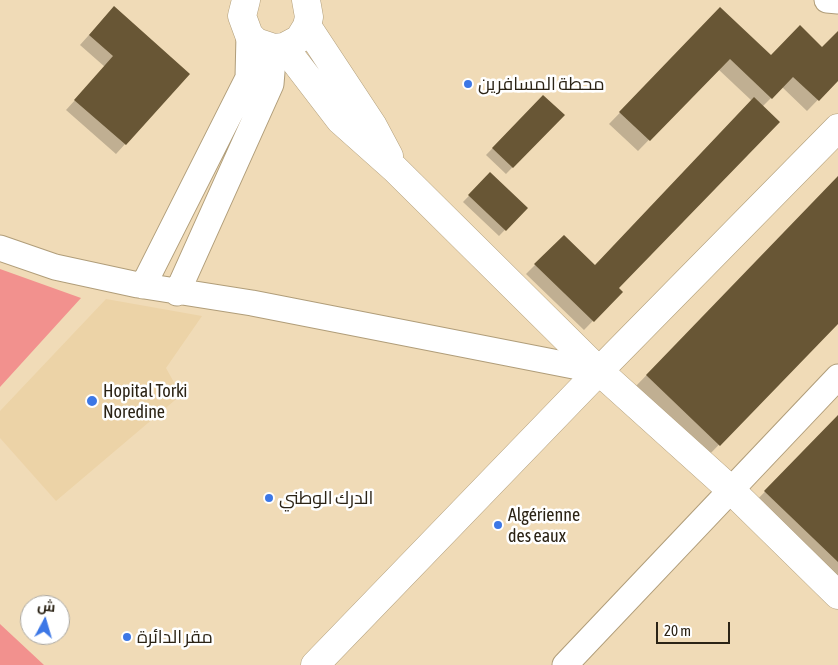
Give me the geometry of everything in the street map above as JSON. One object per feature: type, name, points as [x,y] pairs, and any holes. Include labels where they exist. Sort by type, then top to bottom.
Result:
[{"type":"main road","points":[[220,0],[245,17],[260,44],[279,47],[298,39],[307,13]]},
{"type":"main road","points":[[307,13],[374,126],[395,169]]},
{"type":"main road","points":[[279,47],[340,120],[395,169],[598,371],[731,490],[838,595]]},
{"type":"main road","points":[[315,665],[598,371],[838,128]]},
{"type":"street","points":[[827,0],[838,1]]},
{"type":"street","points":[[143,286],[248,78],[245,17]]},
{"type":"street","points":[[177,293],[271,84],[279,47]]},
{"type":"street","points":[[0,248],[55,267],[177,293],[252,303],[598,371]]},
{"type":"street","points":[[565,665],[838,377]]},
{"type":"shaded area","points":[[0,269],[81,298],[0,387]]},
{"type":"shaded area","points":[[106,299],[202,316],[166,368],[181,395],[56,501],[0,438],[0,411]]},
{"type":"shaded area","points":[[0,624],[20,643],[20,645],[23,645],[44,665],[0,665]]},
{"type":"building","points":[[114,6],[190,74],[126,145],[74,100],[113,56],[89,35]]},
{"type":"building","points":[[720,7],[771,55],[800,25],[822,47],[838,31],[838,81],[819,101],[793,77],[772,99],[730,59],[650,141],[619,112]]},
{"type":"building","points":[[543,95],[565,115],[513,168],[492,148]]},
{"type":"building","points":[[754,97],[780,122],[619,288],[623,292],[594,322],[534,264],[564,235],[595,265]]},
{"type":"building","points":[[490,172],[528,208],[506,231],[468,195]]},
{"type":"building","points":[[838,176],[838,324],[720,446],[646,375]]},
{"type":"building","points":[[838,415],[838,562],[764,491]]},
{"type":"place","name":"محطة المسافرين","points":[[468,84]]},
{"type":"place","name":"Hopital Torki Noredine","points":[[92,401]]},
{"type":"place","name":"الدرك الوطني","points":[[269,498]]},
{"type":"place","name":"Algérienne des eaux","points":[[498,525]]},
{"type":"place","name":"مقر الدائرة","points":[[127,637]]}]
